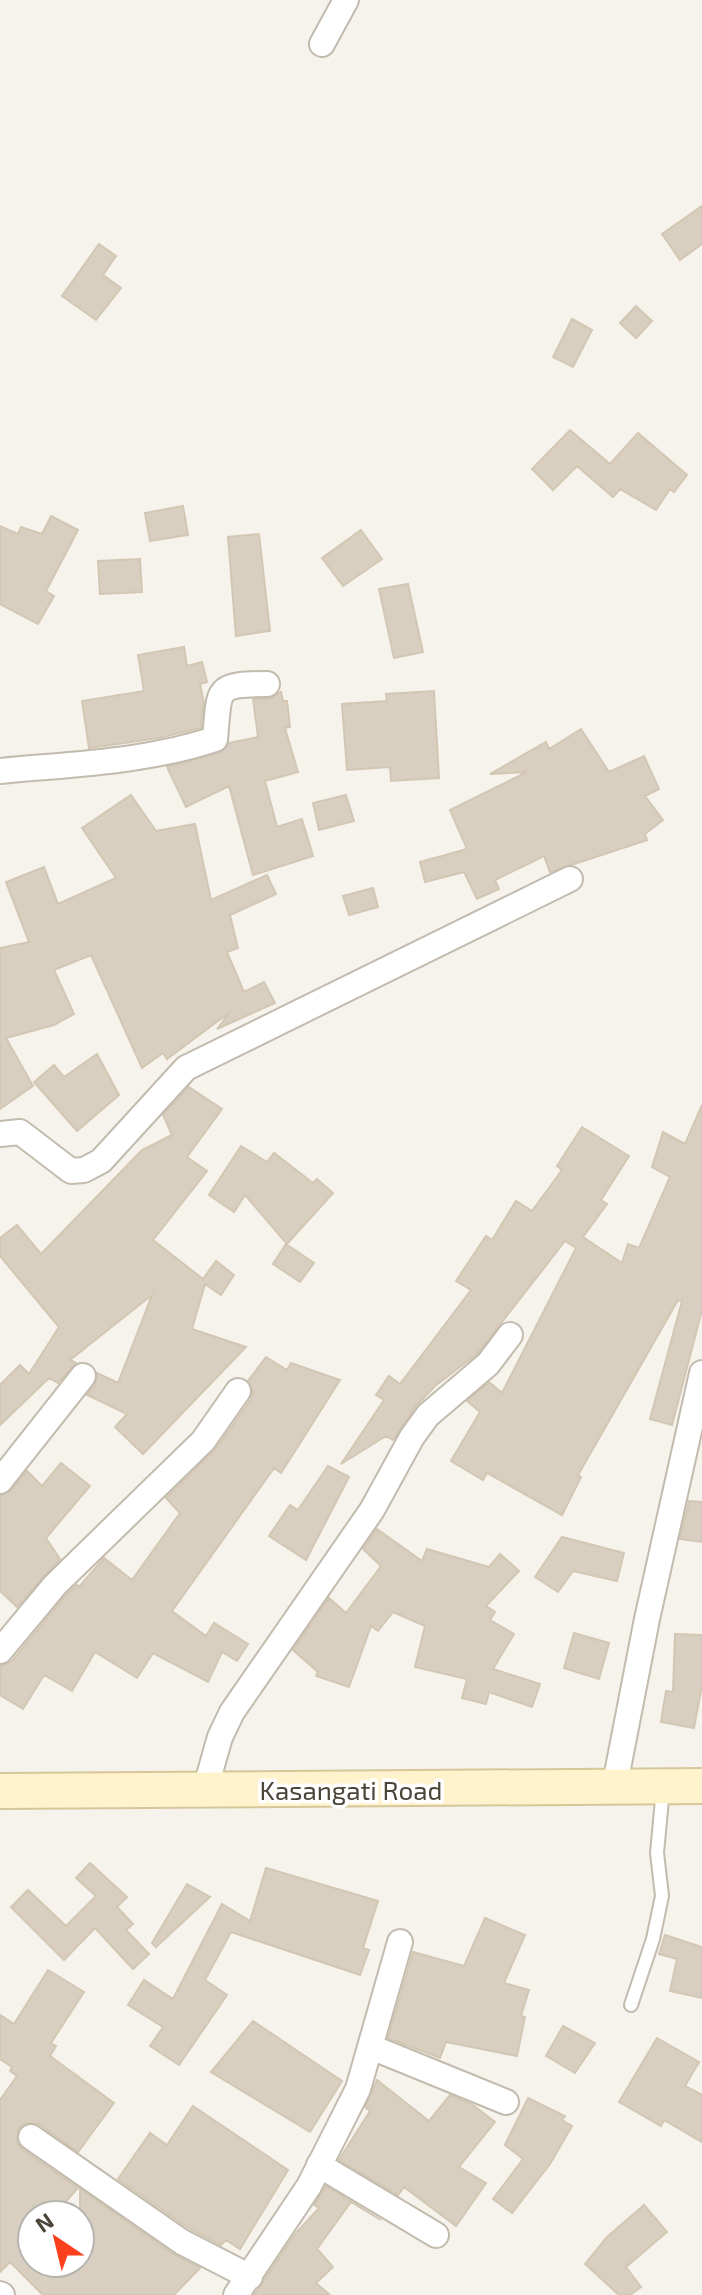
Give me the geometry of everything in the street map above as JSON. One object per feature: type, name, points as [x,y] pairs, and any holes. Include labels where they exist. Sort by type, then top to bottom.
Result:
[{"type":"street","points":[[322,44],[346,0]]},
{"type":"street","points":[[0,771],[139,757],[215,739],[219,700],[224,690],[231,684],[267,684]]},
{"type":"street","points":[[0,1134],[20,1132],[71,1171],[84,1170],[101,1161],[186,1068],[570,879]]},
{"type":"street","points":[[205,1790],[220,1737],[232,1712],[372,1510],[412,1437],[428,1415],[488,1364],[510,1335]]},
{"type":"street","points":[[614,1789],[647,1619],[702,1373]]},
{"type":"street","points":[[0,1481],[83,1376]]},
{"type":"street","points":[[0,1651],[55,1585],[203,1441],[238,1391]]},
{"type":"street","name":"Kasangati Road","points":[[0,1791],[702,1786]]},
{"type":"street","points":[[31,2137],[243,2286],[319,2165],[358,2089],[400,1942]]},
{"type":"street","points":[[371,2047],[506,2102]]},
{"type":"street","points":[[319,2165],[436,2235]]},
{"type":"lane","points":[[631,2005],[653,1939],[662,1896],[657,1853],[663,1788]]},
{"type":"building","points":[[702,206],[702,244],[680,260],[662,234]]},
{"type":"building","points":[[99,244],[116,256],[103,275],[121,288],[96,320],[62,296]]},
{"type":"building","points":[[636,306],[652,321],[636,338],[620,323]]},
{"type":"building","points":[[572,319],[592,330],[573,367],[553,357]]},
{"type":"building","points":[[570,430],[610,464],[638,433],[687,475],[674,492],[670,489],[656,510],[620,489],[613,497],[577,466],[553,490],[532,469]]},
{"type":"building","points":[[183,506],[188,535],[150,541],[145,513]]},
{"type":"building","points":[[51,516],[78,530],[46,591],[54,596],[38,624],[0,604],[0,526],[18,534],[21,527],[42,534]]},
{"type":"building","points":[[361,530],[382,559],[343,586],[322,558]]},
{"type":"building","points":[[259,534],[270,631],[236,636],[228,537]]},
{"type":"building","points":[[140,559],[142,592],[100,594],[98,561]]},
{"type":"building","points":[[408,584],[423,652],[394,658],[379,589]]},
{"type":"building","points":[[184,647],[187,666],[202,662],[207,682],[200,684],[204,703],[201,728],[159,738],[89,748],[82,701],[144,691],[138,655]]},
{"type":"building","points":[[434,691],[439,778],[391,781],[390,767],[347,770],[342,704],[387,701],[386,694]]},
{"type":"building","points":[[281,692],[283,701],[287,701],[290,727],[285,728],[298,772],[265,781],[277,827],[302,819],[313,856],[253,875],[229,786],[186,807],[167,767],[219,753],[229,743],[258,737],[253,699],[268,699]]},
{"type":"building","points":[[581,729],[609,772],[644,756],[659,789],[645,796],[663,820],[645,834],[647,840],[550,872],[544,856],[495,880],[499,889],[477,899],[464,872],[425,882],[420,862],[467,849],[450,810],[527,772],[490,774],[546,742],[549,749]]},
{"type":"building","points":[[131,795],[156,831],[195,824],[211,900],[267,875],[276,894],[230,915],[238,948],[227,952],[244,992],[264,982],[275,1003],[217,1029],[230,1012],[167,1059],[163,1053],[142,1068],[91,955],[54,970],[74,1014],[54,1025],[6,1038],[33,1086],[0,1109],[0,948],[29,942],[6,882],[44,867],[58,904],[116,878],[82,828]]},
{"type":"building","points":[[346,795],[354,821],[319,830],[313,803]]},
{"type":"building","points":[[373,888],[378,907],[349,915],[343,896]]},
{"type":"building","points":[[97,1054],[119,1095],[77,1131],[34,1082],[54,1065],[64,1077]]},
{"type":"building","points":[[189,1087],[222,1109],[187,1157],[207,1171],[153,1240],[203,1279],[216,1261],[234,1275],[221,1295],[205,1284],[192,1329],[246,1347],[143,1454],[115,1427],[127,1414],[87,1395],[95,1385],[97,1373],[118,1383],[152,1295],[70,1360],[76,1363],[58,1383],[49,1378],[0,1425],[0,1385],[20,1365],[29,1374],[59,1327],[0,1256],[0,1238],[17,1225],[41,1254],[142,1150],[172,1135],[163,1115]]},
{"type":"building","points":[[702,1105],[702,1310],[672,1425],[650,1419],[682,1301],[678,1300],[578,1475],[581,1477],[562,1515],[487,1473],[483,1480],[451,1461],[480,1412],[467,1401],[489,1382],[502,1393],[576,1248],[565,1241],[477,1354],[435,1386],[416,1406],[393,1440],[386,1436],[341,1464],[384,1400],[376,1395],[389,1376],[400,1384],[471,1290],[456,1281],[486,1236],[492,1240],[516,1201],[532,1211],[562,1170],[557,1166],[582,1127],[629,1156],[601,1200],[607,1204],[583,1237],[622,1263],[628,1244],[639,1248],[670,1177],[652,1167],[663,1132],[685,1144]]},
{"type":"building","points":[[241,1146],[267,1162],[274,1153],[313,1183],[317,1179],[333,1193],[287,1244],[245,1195],[234,1212],[209,1195]]},
{"type":"building","points":[[286,1244],[314,1263],[300,1282],[273,1264]]},
{"type":"building","points":[[266,1357],[287,1370],[291,1363],[340,1380],[281,1473],[274,1468],[172,1611],[206,1636],[214,1623],[248,1644],[237,1661],[222,1652],[208,1682],[153,1653],[137,1678],[95,1652],[72,1691],[44,1675],[23,1709],[0,1695],[1,1666],[12,1661],[66,1595],[77,1585],[79,1587],[104,1558],[132,1580],[180,1513],[166,1498],[215,1450],[251,1399],[253,1392],[248,1381]]},
{"type":"building","points":[[61,1463],[90,1486],[46,1538],[60,1559],[17,1607],[0,1591],[0,1496],[11,1491],[27,1471],[42,1486]]},
{"type":"building","points":[[328,1466],[349,1477],[306,1560],[269,1536],[290,1505],[298,1510]]},
{"type":"building","points":[[689,1501],[702,1502],[702,1542],[680,1539]]},
{"type":"building","points":[[377,1529],[422,1561],[427,1549],[489,1567],[500,1554],[519,1571],[486,1606],[495,1612],[490,1620],[514,1634],[493,1669],[540,1684],[532,1707],[489,1692],[486,1704],[462,1698],[467,1679],[415,1667],[425,1626],[393,1612],[378,1631],[371,1626],[349,1687],[316,1676],[318,1672],[293,1650],[329,1598],[346,1613],[381,1566],[363,1549]]},
{"type":"building","points":[[562,1537],[624,1553],[617,1581],[573,1571],[558,1592],[535,1577]]},
{"type":"building","points":[[574,1633],[609,1643],[599,1679],[564,1668]]},
{"type":"building","points":[[675,1634],[702,1635],[702,1685],[694,1728],[661,1722],[666,1691],[673,1692]]},
{"type":"building","points":[[90,1863],[127,1897],[117,1907],[133,1924],[126,1930],[149,1954],[133,1969],[95,1928],[64,1960],[11,1907],[28,1890],[66,1926],[96,1896],[76,1878]]},
{"type":"building","points":[[266,1868],[378,1901],[363,1948],[369,1950],[360,1975],[231,1932],[205,1980],[227,1995],[179,2065],[150,2046],[163,2027],[128,2005],[144,1980],[173,1999],[222,1904],[250,1921]]},
{"type":"building","points":[[187,1884],[210,1897],[156,1947],[152,1943]]},
{"type":"building","points":[[485,1918],[525,1935],[504,1983],[529,1990],[521,2016],[525,2017],[517,2056],[446,2042],[440,2058],[388,2038],[413,1952],[464,1966]]},
{"type":"building","points":[[665,1935],[702,1947],[702,1998],[670,1991],[677,1959],[659,1954]]},
{"type":"building","points":[[48,1970],[84,1992],[51,2043],[56,2046],[50,2056],[114,2103],[78,2152],[39,2124],[25,2123],[18,2129],[17,2143],[22,2149],[78,2188],[68,2199],[16,2199],[16,2268],[10,2262],[0,2272],[0,2100],[17,2076],[10,2071],[12,2067],[0,2059],[0,2015],[14,2024]]},
{"type":"building","points":[[253,2021],[342,2081],[310,2132],[211,2072]]},
{"type":"building","points":[[563,2026],[595,2043],[575,2073],[546,2056]]},
{"type":"building","points":[[657,2038],[699,2062],[685,2086],[702,2095],[702,2142],[664,2120],[661,2126],[619,2102]]},
{"type":"building","points":[[377,2080],[429,2121],[450,2095],[473,2105],[495,2122],[459,2167],[486,2183],[456,2226],[404,2187],[398,2195],[339,2160],[370,2111],[365,2107]]},
{"type":"building","points":[[528,2098],[565,2116],[562,2120],[572,2126],[550,2164],[512,2213],[493,2199],[523,2159],[505,2145]]},
{"type":"building","points":[[193,2106],[288,2170],[240,2249],[226,2240],[221,2245],[190,2229],[118,2179],[150,2133],[167,2145]]},
{"type":"building","points":[[326,2186],[381,2220],[351,2202],[317,2249],[333,2267],[316,2283],[330,2295],[254,2295],[295,2234],[319,2208],[314,2205]]},
{"type":"building","points":[[80,2189],[94,2199],[80,2199]]},
{"type":"building","points":[[96,2200],[173,2254],[200,2268],[174,2295],[43,2295],[27,2279],[96,2279]]},
{"type":"building","points":[[644,2205],[667,2232],[626,2267],[641,2287],[630,2295],[619,2295],[585,2264],[607,2237]]}]
